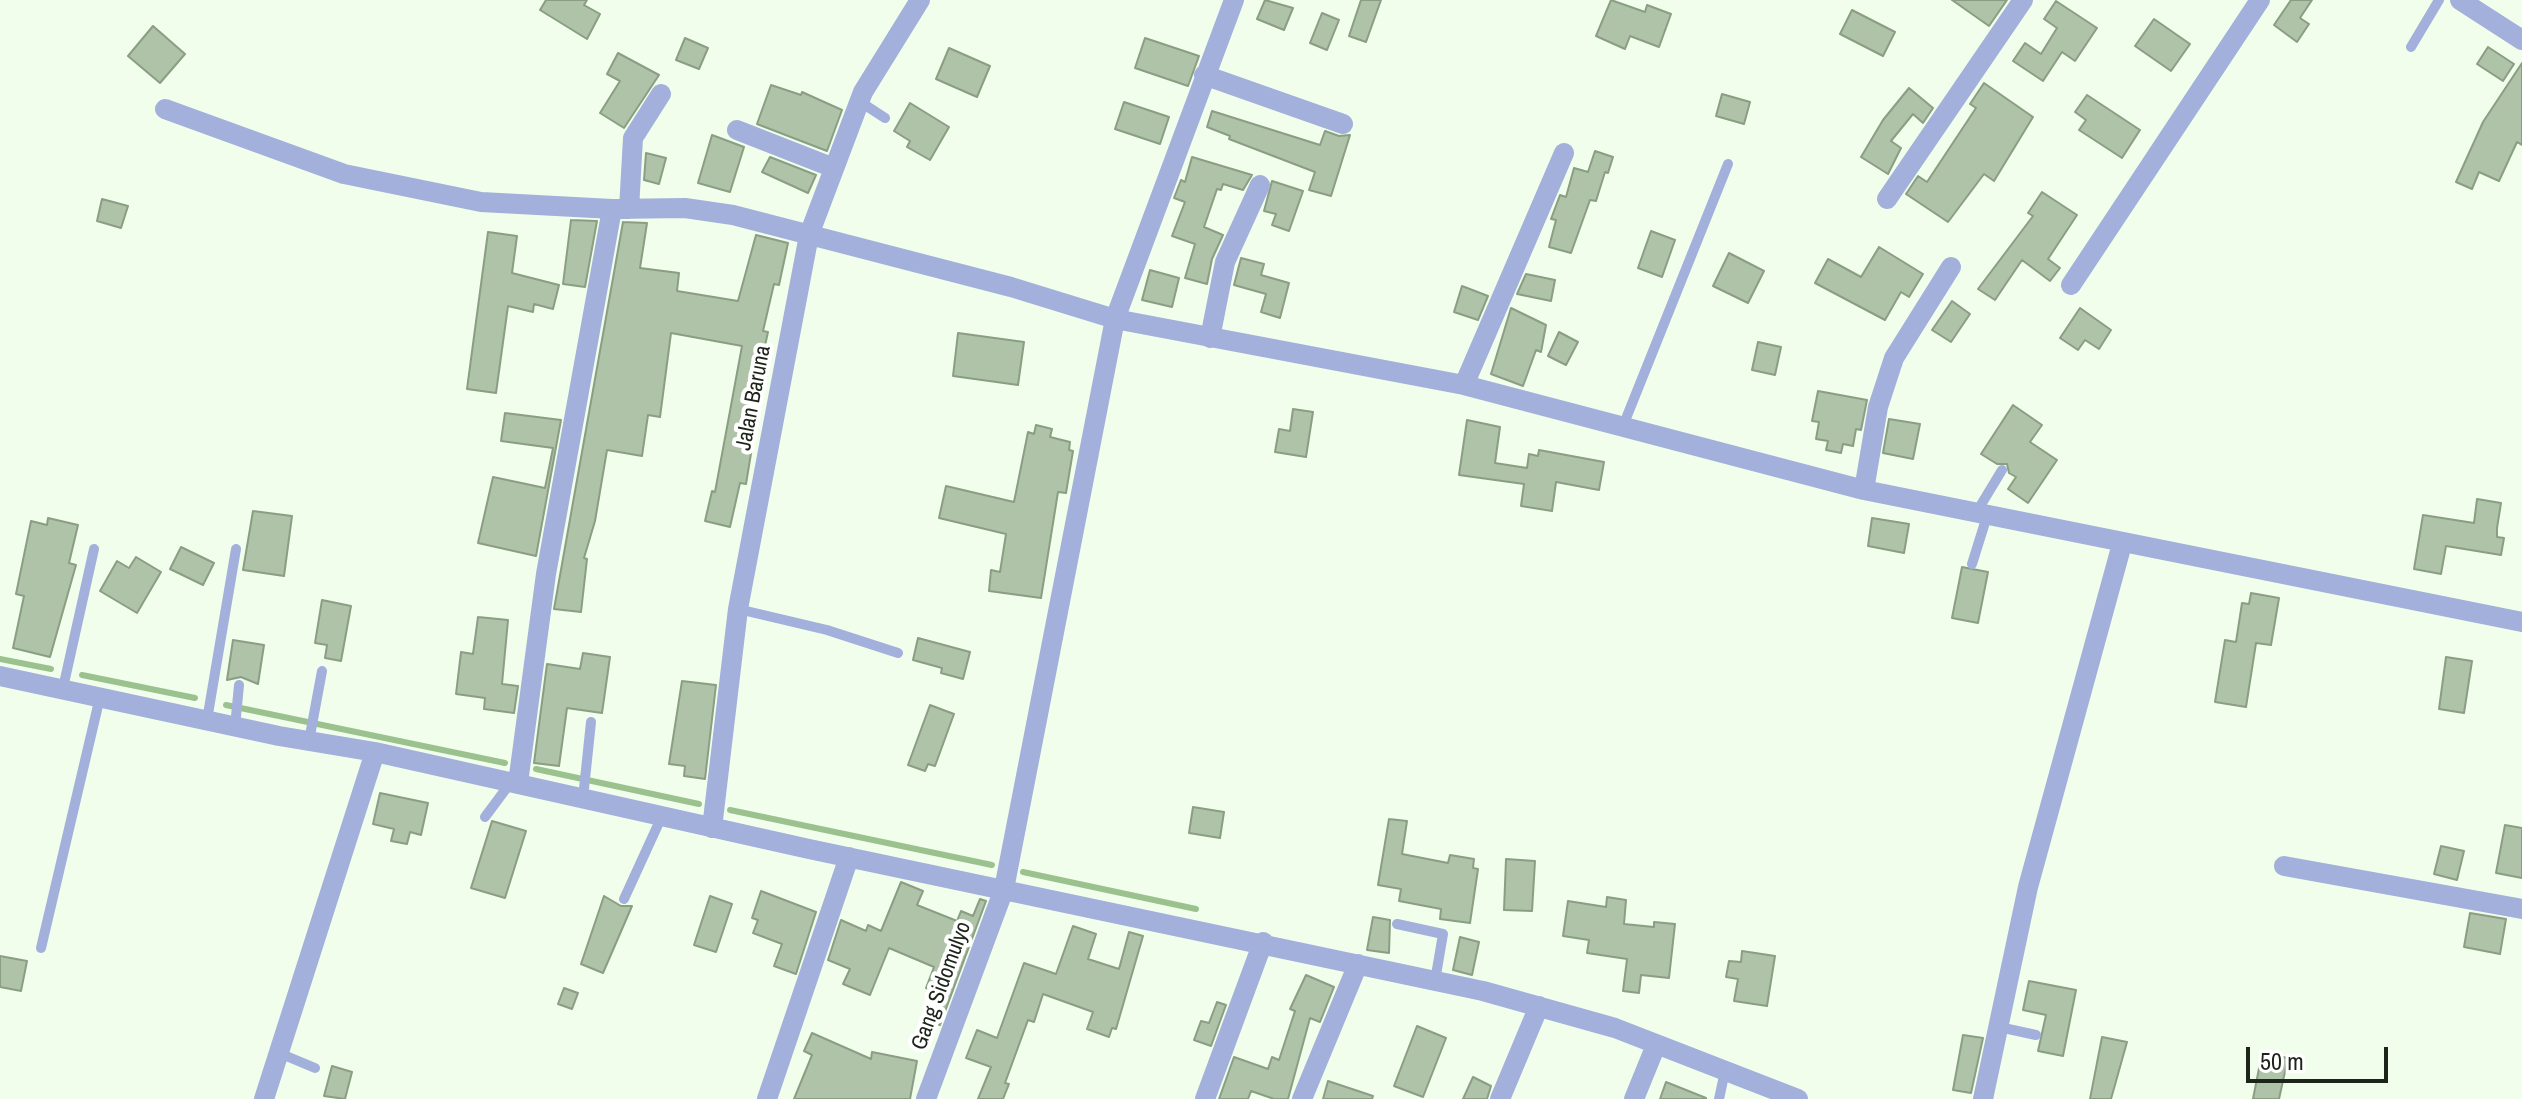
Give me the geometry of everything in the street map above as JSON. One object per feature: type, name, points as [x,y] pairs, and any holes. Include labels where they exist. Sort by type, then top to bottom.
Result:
[{"type":"street","name":"Jalan Baruna","points":[[712,828],[738,609],[809,235],[859,101],[920,0]]},
{"type":"street","name":"Gang Sidomulyo","points":[[926,1099],[1004,889],[1115,319],[1234,0]]},
{"type":"street","points":[[1887,199],[2023,0]]},
{"type":"street","points":[[2071,285],[2260,0]]},
{"type":"street","points":[[2460,0],[2522,40]]},
{"type":"street","points":[[1204,75],[1343,124]]},
{"type":"street","points":[[514,782],[546,574],[633,138],[661,94]]},
{"type":"street","points":[[165,109],[344,174],[481,202],[620,209],[685,208],[733,215],[1115,319],[1464,385],[1864,490],[2522,622]]},
{"type":"street","points":[[737,130],[834,168]]},
{"type":"street","points":[[1464,385],[1564,153]]},
{"type":"street","points":[[1210,338],[1225,262],[1260,185]]},
{"type":"street","points":[[1864,490],[1878,407],[1894,358],[1951,267]]},
{"type":"street","points":[[1983,1099],[2028,887],[2122,544]]},
{"type":"street","points":[[0,676],[207,720],[236,720],[514,782],[583,791],[712,828],[1263,942],[1435,981],[1615,1028],[1798,1099]]},
{"type":"street","points":[[264,1099],[375,752]]},
{"type":"street","points":[[767,1099],[849,857]]},
{"type":"street","points":[[2284,866],[2522,909]]},
{"type":"street","points":[[1205,1099],[1263,942]]},
{"type":"street","points":[[1302,1099],[1358,964]]},
{"type":"street","points":[[1500,1099],[1539,1006]]},
{"type":"street","points":[[1634,1099],[1656,1045]]},
{"type":"lane","points":[[2411,47],[2439,0]]},
{"type":"lane","points":[[859,101],[885,118]]},
{"type":"lane","points":[[1623,426],[1728,164]]},
{"type":"lane","points":[[1972,564],[1982,514],[2002,470]]},
{"type":"lane","points":[[63,688],[94,549]]},
{"type":"lane","points":[[207,720],[236,549]]},
{"type":"lane","points":[[738,609],[827,630],[898,653]]},
{"type":"lane","points":[[310,737],[322,671]]},
{"type":"lane","points":[[236,720],[239,685]]},
{"type":"lane","points":[[41,948],[100,697]]},
{"type":"lane","points":[[583,791],[591,722]]},
{"type":"lane","points":[[485,817],[514,782]]},
{"type":"lane","points":[[624,899],[662,816]]},
{"type":"lane","points":[[1397,924],[1443,934],[1435,981]]},
{"type":"lane","points":[[1999,1027],[2036,1035]]},
{"type":"lane","points":[[279,1053],[315,1068]]},
{"type":"lane","points":[[1719,1099],[1725,1071]]},
{"type":"building","points":[[546,0],[587,0],[584,5],[600,14],[587,39],[540,10]]},
{"type":"building","points":[[1265,0],[1293,8],[1284,30],[1257,19]]},
{"type":"building","points":[[1361,0],[1381,0],[1366,42],[1349,36]]},
{"type":"building","points":[[1611,0],[1645,12],[1647,5],[1671,14],[1659,47],[1630,36],[1625,49],[1596,36]]},
{"type":"building","points":[[1952,0],[2007,0],[1989,26]]},
{"type":"building","points":[[2291,0],[2312,0],[2300,18],[2309,24],[2297,42],[2274,25]]},
{"type":"building","points":[[2056,1],[2097,28],[2075,61],[2062,52],[2043,81],[2013,61],[2025,43],[2041,54],[2057,28],[2044,19]]},
{"type":"building","points":[[1852,10],[1895,32],[1883,56],[1840,34]]},
{"type":"building","points":[[1322,13],[1339,20],[1327,50],[1310,43]]},
{"type":"building","points":[[2154,19],[2190,44],[2171,71],[2135,46]]},
{"type":"building","points":[[153,26],[185,54],[160,83],[128,56]]},
{"type":"building","points":[[685,38],[708,48],[699,69],[676,60]]},
{"type":"building","points":[[1145,38],[1199,56],[1188,86],[1135,68]]},
{"type":"building","points":[[2488,47],[2514,64],[2503,81],[2477,64]]},
{"type":"building","points":[[949,48],[990,66],[977,97],[936,79]]},
{"type":"building","points":[[618,53],[659,75],[624,128],[600,113],[620,81],[607,74]]},
{"type":"building","points":[[2522,63],[2522,145],[2517,142],[2499,181],[2479,172],[2472,189],[2456,182],[2483,122]]},
{"type":"building","points":[[1984,83],[2033,117],[1994,181],[1984,174],[1948,222],[1906,194],[1918,176],[1927,182],[1976,108],[1970,104]]},
{"type":"building","points":[[771,85],[801,95],[802,92],[842,110],[827,151],[757,124]]},
{"type":"building","points":[[1909,88],[1933,108],[1923,123],[1913,114],[1891,141],[1901,148],[1888,174],[1861,157],[1883,120]]},
{"type":"building","points":[[1722,94],[1750,102],[1744,124],[1716,116]]},
{"type":"building","points":[[2087,95],[2140,130],[2122,158],[2079,130],[2086,120],[2075,112]]},
{"type":"building","points":[[1124,102],[1169,117],[1160,144],[1115,129]]},
{"type":"building","points":[[910,103],[949,127],[930,160],[907,147],[910,141],[894,131]]},
{"type":"building","points":[[1212,111],[1320,145],[1325,131],[1339,136],[1350,135],[1331,196],[1309,190],[1315,172],[1229,139],[1230,136],[1207,127]]},
{"type":"building","points":[[712,135],[744,147],[730,192],[698,183]]},
{"type":"building","points":[[1595,151],[1613,157],[1596,201],[1590,200],[1571,253],[1549,247],[1556,220],[1551,219],[1560,195],[1566,197],[1574,168],[1588,172]]},
{"type":"building","points":[[646,153],[666,158],[659,184],[644,180]]},
{"type":"building","points":[[770,157],[816,175],[808,193],[762,172]]},
{"type":"building","points":[[1192,157],[1252,175],[1243,190],[1223,184],[1221,190],[1217,189],[1204,227],[1223,235],[1212,259],[1207,284],[1185,278],[1195,244],[1172,236],[1185,202],[1174,198],[1181,180],[1185,182]]},
{"type":"building","points":[[1272,181],[1303,191],[1289,231],[1272,225],[1276,214],[1264,211]]},
{"type":"building","points":[[2042,192],[2077,215],[2048,259],[2060,268],[2050,281],[2022,260],[1995,300],[1978,289],[2033,216],[2028,213]]},
{"type":"building","points":[[102,199],[128,206],[121,228],[97,221]]},
{"type":"building","points":[[571,220],[597,221],[585,287],[563,284]]},
{"type":"building","points":[[623,222],[647,223],[640,268],[679,273],[677,291],[738,301],[756,235],[788,243],[779,285],[774,284],[763,331],[768,332],[747,428],[755,429],[746,484],[740,483],[730,527],[705,521],[712,491],[715,492],[742,346],[671,333],[660,417],[648,415],[642,456],[607,450],[595,521],[584,558],[587,559],[581,612],[554,609]]},
{"type":"building","points":[[1651,231],[1675,240],[1662,277],[1638,268]]},
{"type":"building","points":[[488,232],[517,236],[512,273],[559,285],[553,309],[534,304],[533,312],[508,306],[496,393],[467,389]]},
{"type":"building","points":[[1879,247],[1923,274],[1909,297],[1901,292],[1885,320],[1815,283],[1828,259],[1861,277]]},
{"type":"building","points":[[1729,253],[1764,271],[1748,303],[1713,286]]},
{"type":"building","points":[[1241,258],[1264,264],[1261,275],[1289,283],[1280,318],[1261,312],[1266,294],[1234,285]]},
{"type":"building","points":[[1150,270],[1179,278],[1172,307],[1142,300]]},
{"type":"building","points":[[1526,274],[1555,280],[1551,301],[1517,294]]},
{"type":"building","points":[[1462,286],[1488,296],[1478,320],[1454,312]]},
{"type":"building","points":[[1952,301],[1970,314],[1951,342],[1932,330]]},
{"type":"building","points":[[1511,308],[1546,325],[1541,352],[1536,350],[1523,386],[1491,374]]},
{"type":"building","points":[[2080,308],[2111,330],[2099,349],[2085,340],[2078,350],[2060,338]]},
{"type":"building","points":[[1559,332],[1578,342],[1566,365],[1548,356]]},
{"type":"building","points":[[958,333],[1024,342],[1018,385],[953,376]]},
{"type":"building","points":[[1758,342],[1781,347],[1775,375],[1752,370]]},
{"type":"building","points":[[1818,391],[1867,400],[1861,430],[1856,429],[1853,446],[1843,444],[1841,453],[1826,450],[1828,441],[1816,439],[1819,422],[1812,421]]},
{"type":"building","points":[[2013,405],[2042,425],[2030,442],[2057,460],[2028,503],[2008,489],[2016,477],[2009,473],[2007,464],[1997,464],[1981,454]]},
{"type":"building","points":[[1293,409],[1313,412],[1306,457],[1275,452],[1279,429],[1290,431]]},
{"type":"building","points":[[505,413],[561,420],[536,556],[478,543],[493,477],[545,488],[553,448],[501,441]]},
{"type":"building","points":[[1889,419],[1920,424],[1913,459],[1883,453]]},
{"type":"building","points":[[1467,420],[1500,427],[1495,463],[1527,468],[1529,454],[1538,456],[1539,450],[1604,462],[1599,490],[1556,482],[1552,511],[1521,506],[1524,484],[1459,475]]},
{"type":"building","points":[[1036,425],[1052,429],[1050,437],[1070,442],[1069,450],[1073,451],[1066,493],[1058,492],[1041,598],[989,591],[991,570],[1000,572],[1006,534],[939,518],[946,486],[1014,502],[1028,432],[1034,434]]},
{"type":"building","points":[[2477,499],[2501,503],[2497,537],[2504,538],[2501,555],[2446,546],[2441,574],[2414,569],[2423,515],[2474,523]]},
{"type":"building","points":[[253,511],[292,516],[284,576],[243,570]]},
{"type":"building","points":[[48,518],[78,525],[69,563],[76,565],[50,657],[13,648],[24,596],[16,594],[31,521],[47,525]]},
{"type":"building","points":[[1872,518],[1909,524],[1904,553],[1868,546]]},
{"type":"building","points":[[181,547],[214,563],[203,585],[170,569]]},
{"type":"building","points":[[136,557],[161,572],[137,613],[100,591],[117,561],[129,568]]},
{"type":"building","points":[[1962,567],[1988,572],[1978,623],[1952,618]]},
{"type":"building","points":[[2251,593],[2279,598],[2271,645],[2256,643],[2246,707],[2215,702],[2225,640],[2236,642],[2242,603],[2249,604]]},
{"type":"building","points":[[322,600],[351,606],[341,661],[325,658],[327,645],[315,643]]},
{"type":"building","points":[[478,617],[508,620],[502,684],[518,686],[514,713],[484,709],[485,698],[456,694],[461,652],[473,654]]},
{"type":"building","points":[[918,638],[970,652],[963,679],[941,673],[942,668],[913,660]]},
{"type":"building","points":[[233,640],[264,645],[258,684],[241,677],[227,680]]},
{"type":"building","points":[[583,653],[610,657],[602,713],[567,708],[559,766],[534,763],[547,664],[580,669]]},
{"type":"building","points":[[2446,657],[2472,661],[2464,713],[2439,709]]},
{"type":"building","points":[[682,681],[716,685],[705,779],[684,776],[685,766],[669,764]]},
{"type":"building","points":[[930,705],[954,714],[935,766],[928,764],[925,771],[908,765]]},
{"type":"building","points":[[380,793],[428,803],[421,835],[410,832],[407,844],[391,841],[394,829],[373,824]]},
{"type":"building","points":[[1193,807],[1224,812],[1220,838],[1189,833]]},
{"type":"building","points":[[1389,819],[1407,821],[1402,854],[1448,863],[1450,855],[1474,859],[1473,868],[1478,869],[1470,923],[1440,919],[1441,909],[1399,901],[1401,889],[1378,885]]},
{"type":"building","points":[[492,821],[526,831],[505,898],[471,888]]},
{"type":"building","points":[[2505,825],[2522,828],[2522,878],[2496,873]]},
{"type":"building","points":[[2441,846],[2464,851],[2457,880],[2434,874]]},
{"type":"building","points":[[1506,859],[1535,861],[1532,911],[1504,910]]},
{"type":"building","points":[[901,882],[923,891],[917,905],[957,921],[961,911],[973,916],[980,899],[986,901],[940,1025],[931,1022],[942,995],[926,988],[934,967],[889,948],[870,995],[843,984],[850,969],[828,960],[841,920],[866,931],[868,925],[881,931]]},
{"type":"building","points":[[761,891],[816,912],[796,974],[774,966],[782,944],[753,933],[758,920],[752,918]]},
{"type":"building","points":[[604,896],[621,906],[632,906],[603,973],[581,964]]},
{"type":"building","points":[[710,896],[732,904],[716,952],[694,945]]},
{"type":"building","points":[[1607,897],[1626,900],[1624,924],[1654,927],[1654,922],[1675,924],[1669,978],[1641,975],[1639,993],[1623,991],[1627,959],[1587,953],[1589,940],[1563,936],[1568,901],[1606,907]]},
{"type":"building","points":[[2470,913],[2506,919],[2500,954],[2464,947]]},
{"type":"building","points":[[1373,917],[1390,920],[1389,953],[1367,950]]},
{"type":"building","points":[[1073,926],[1096,934],[1088,959],[1119,969],[1129,932],[1143,936],[1116,1029],[1112,1028],[1109,1037],[1087,1029],[1093,1012],[1043,994],[1034,1022],[1028,1020],[1005,1083],[1009,1084],[1003,1099],[978,1099],[991,1067],[966,1058],[977,1030],[997,1038],[1024,963],[1056,974]]},
{"type":"building","points":[[1460,937],[1479,942],[1472,975],[1453,970]]},
{"type":"building","points":[[1742,951],[1775,956],[1767,1006],[1734,1001],[1738,979],[1726,977],[1729,961],[1741,962]]},
{"type":"building","points":[[0,956],[27,961],[21,991],[0,987]]},
{"type":"building","points":[[1306,975],[1334,987],[1320,1022],[1310,1018],[1288,1099],[1274,1099],[1251,1091],[1248,1099],[1219,1099],[1234,1057],[1268,1069],[1272,1057],[1279,1060],[1295,1011],[1290,1009]]},
{"type":"building","points":[[2029,981],[2076,990],[2063,1056],[2038,1051],[2046,1015],[2023,1010]]},
{"type":"building","points":[[564,988],[578,993],[572,1009],[558,1004]]},
{"type":"building","points":[[1217,1002],[1226,1005],[1211,1046],[1194,1040],[1201,1021],[1209,1023]]},
{"type":"building","points":[[1417,1026],[1446,1038],[1423,1097],[1394,1086]]},
{"type":"building","points":[[812,1033],[871,1059],[872,1052],[917,1061],[910,1099],[794,1099],[812,1055],[804,1051]]},
{"type":"building","points":[[1963,1035],[1983,1038],[1971,1093],[1953,1090]]},
{"type":"building","points":[[2102,1037],[2127,1042],[2111,1099],[2090,1099]]},
{"type":"building","points":[[2262,1053],[2288,1058],[2279,1099],[2253,1099]]},
{"type":"building","points":[[332,1066],[352,1072],[345,1099],[324,1096]]},
{"type":"building","points":[[1473,1077],[1491,1086],[1487,1099],[1463,1099]]},
{"type":"building","points":[[1328,1081],[1373,1096],[1372,1099],[1323,1099]]},
{"type":"building","points":[[1666,1082],[1706,1098],[1706,1099],[1660,1099]]},
{"type":"waterway","points":[[0,659],[51,669]]},
{"type":"waterway","points":[[82,675],[195,698]]},
{"type":"waterway","points":[[226,705],[505,763]]},
{"type":"waterway","points":[[536,769],[699,804]]},
{"type":"waterway","points":[[730,810],[992,865]]},
{"type":"waterway","points":[[1023,872],[1196,909]]}]
